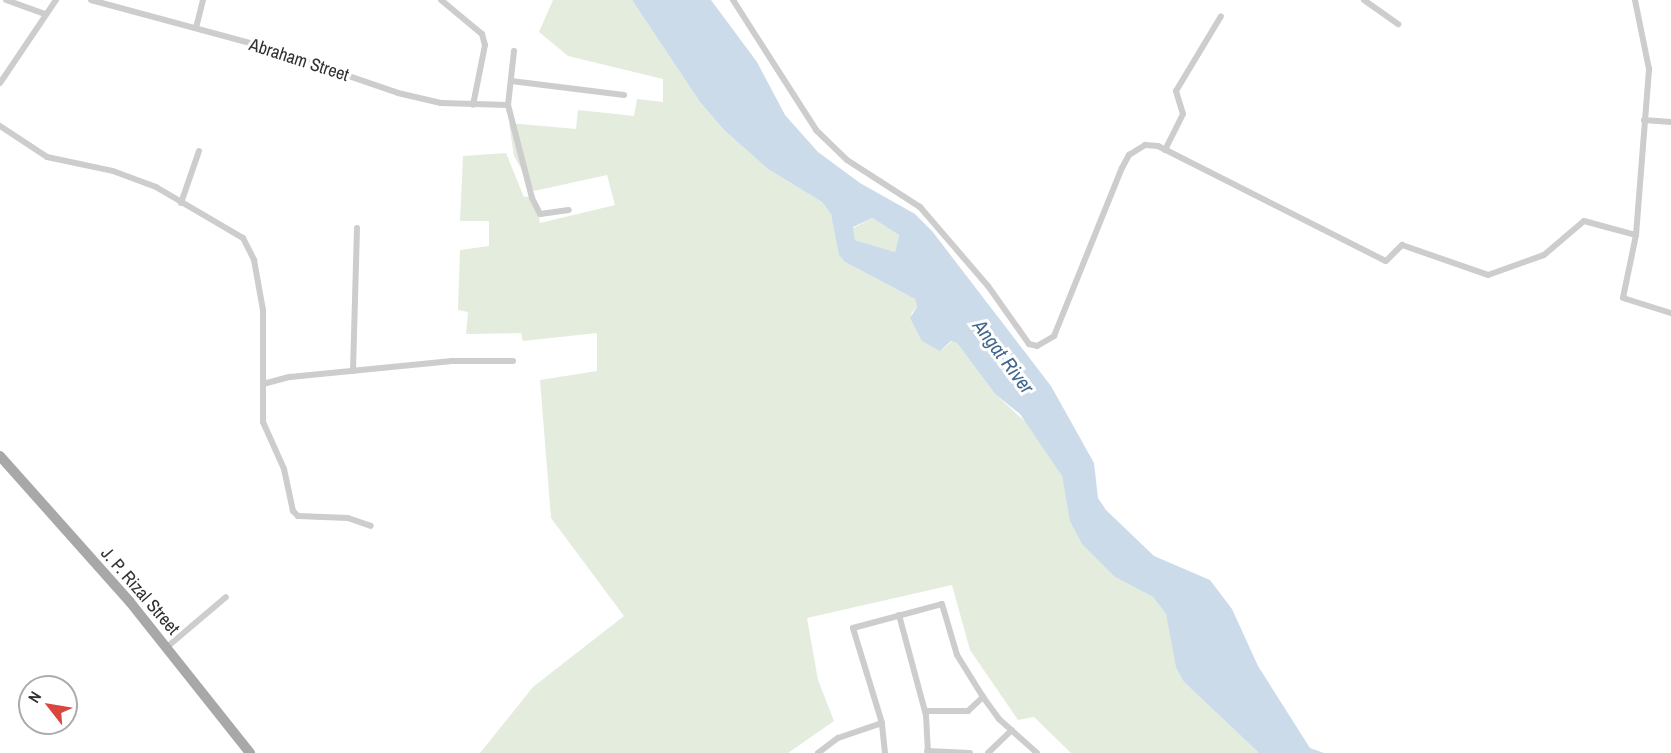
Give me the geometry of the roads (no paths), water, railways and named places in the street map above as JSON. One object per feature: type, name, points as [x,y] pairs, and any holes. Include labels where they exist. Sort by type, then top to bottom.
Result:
[{"type":"main road","name":"J. P. Rizal Street","points":[[0,456],[167,647],[250,753]]},
{"type":"street","points":[[3,0],[45,14]]},
{"type":"street","points":[[0,83],[56,0]]},
{"type":"street","name":"Abraham Street","points":[[91,0],[308,60],[398,93],[473,105],[508,105]]},
{"type":"street","points":[[196,28],[203,0]]},
{"type":"street","points":[[441,0],[482,34],[485,45],[473,105]]},
{"type":"street","points":[[733,0],[816,130],[847,160],[920,207],[988,286],[1029,344],[1037,346],[1054,336],[1129,155],[1144,145],[1165,150],[1386,261],[1402,245],[1488,275],[1544,255],[1584,221],[1636,235]]},
{"type":"street","points":[[1364,0],[1398,24]]},
{"type":"street","points":[[1635,0],[1649,69],[1636,235],[1623,298],[1671,313]]},
{"type":"street","points":[[1165,150],[1183,114],[1176,91],[1221,16]]},
{"type":"street","points":[[514,51],[508,105],[526,181],[540,214],[569,210]]},
{"type":"street","points":[[511,81],[624,95]]},
{"type":"street","points":[[1644,120],[1671,122]]},
{"type":"street","points":[[0,126],[47,157],[136,179],[243,238],[254,260],[263,310],[263,422],[284,469],[293,511],[298,516],[348,518],[371,526]]},
{"type":"street","points":[[181,203],[199,151]]},
{"type":"street","points":[[353,371],[357,228]]},
{"type":"street","points":[[263,384],[353,371],[452,361],[513,361]]},
{"type":"street","points":[[167,647],[226,597]]},
{"type":"street","points":[[885,753],[882,723],[853,628],[942,604],[957,655],[983,697],[1012,730],[1037,753]]},
{"type":"street","points":[[899,615],[925,711],[928,752],[970,753]]},
{"type":"street","points":[[925,711],[968,711],[983,697]]},
{"type":"street","points":[[818,753],[828,750],[838,738],[882,723]]},
{"type":"street","points":[[988,753],[1012,730]]},
{"type":"water","name":"Angat River","points":[[632,0],[711,0],[757,62],[785,115],[818,152],[860,183],[915,214],[932,231],[1051,386],[1094,463],[1098,498],[1106,510],[1154,556],[1210,580],[1232,609],[1258,666],[1310,748],[1324,753],[1259,753],[1184,682],[1176,667],[1166,614],[1153,597],[1115,577],[1082,544],[1070,521],[1062,476],[1020,414],[995,394],[957,343],[951,341],[940,351],[922,341],[910,318],[917,307],[915,299],[845,262],[839,255],[831,214],[822,202],[768,169],[724,130],[700,102]],"holes":[[[872,218],[899,235],[895,252],[855,240],[853,227]]]}]
